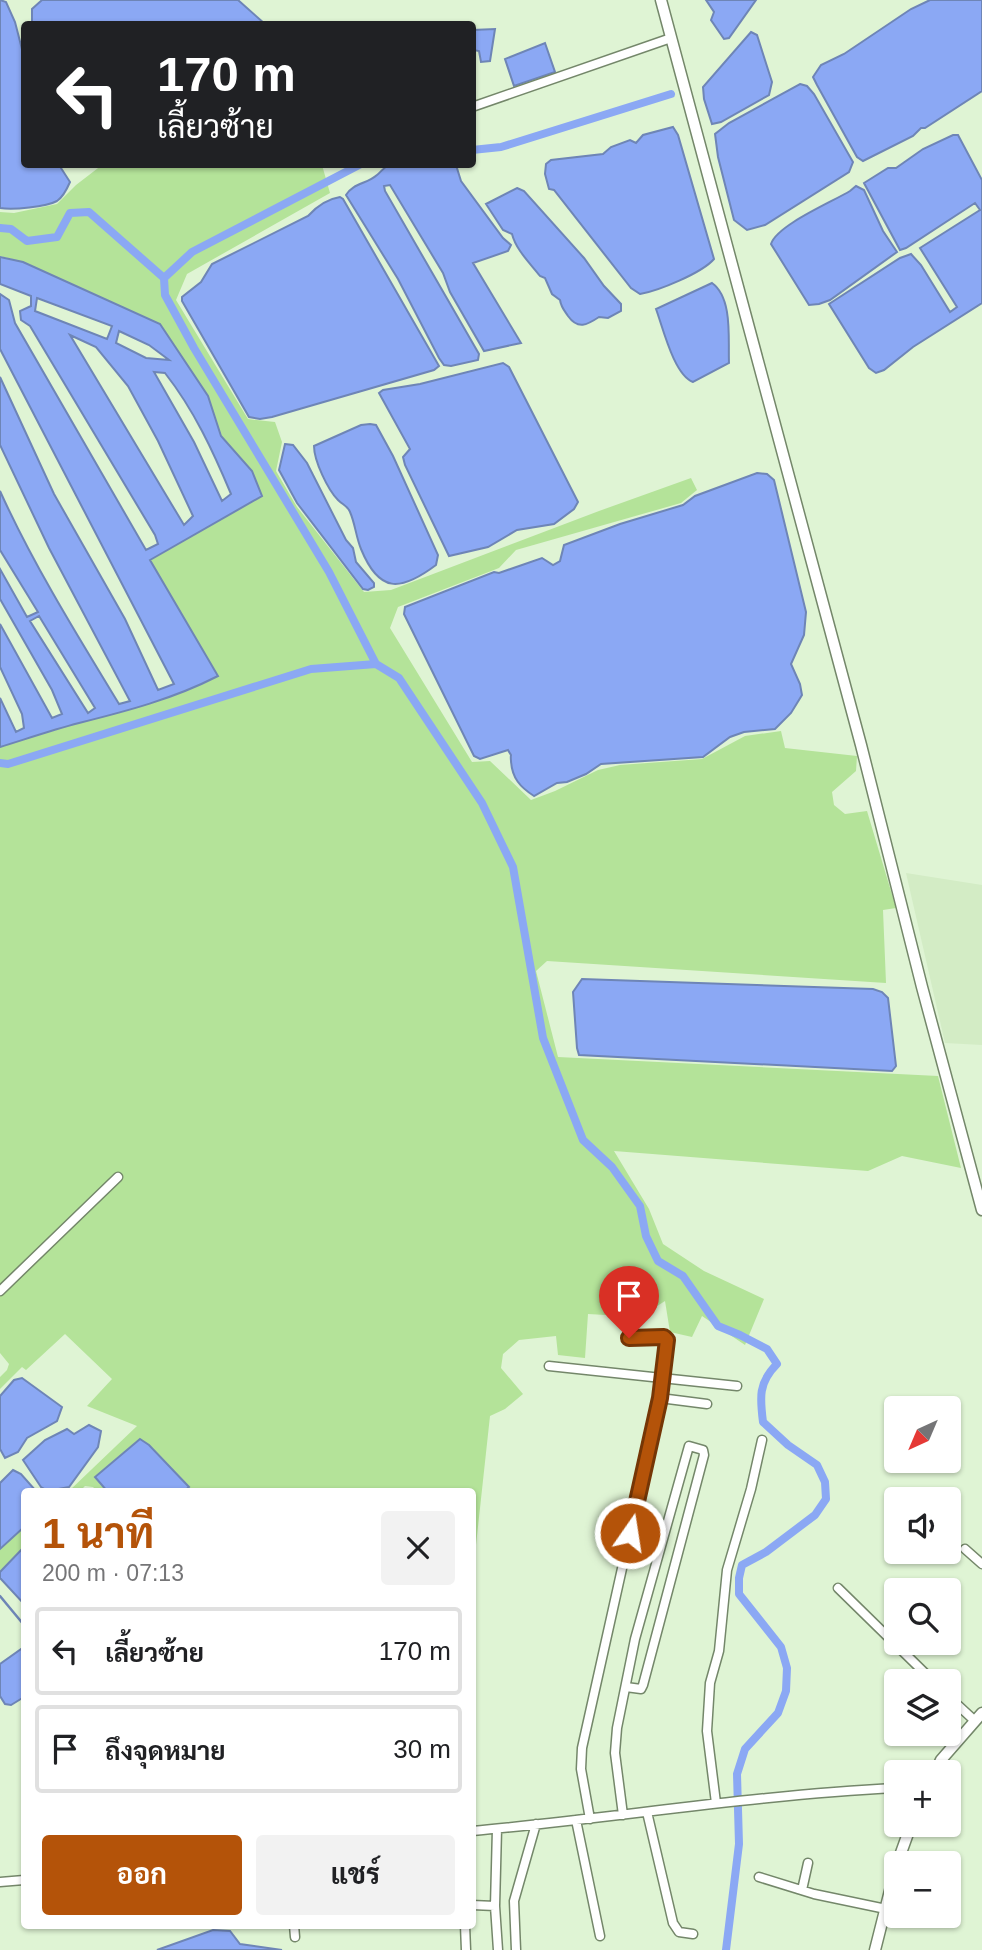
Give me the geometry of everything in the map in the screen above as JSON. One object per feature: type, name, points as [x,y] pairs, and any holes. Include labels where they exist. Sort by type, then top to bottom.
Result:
[{"type":"street","points":[[661,0],[862,745],[925,999],[982,1210]]},
{"type":"street","points":[[476,106],[671,38]]},
{"type":"street","points":[[0,1291],[118,1177]]},
{"type":"street","points":[[590,1819],[580,1769],[582,1748],[660,1398],[667,1340],[664,1337],[629,1338]]},
{"type":"street","points":[[549,1366],[737,1386]]},
{"type":"street","points":[[660,1398],[707,1404]]},
{"type":"street","points":[[717,1803],[707,1731],[709,1683],[722,1633],[727,1570],[751,1489],[762,1440]]},
{"type":"street","points":[[623,1815],[615,1753],[617,1728],[639,1625],[689,1446],[703,1450],[701,1469],[643,1685],[640,1689],[626,1688]]},
{"type":"street","points":[[965,1549],[982,1564]]},
{"type":"street","points":[[838,1588],[921,1669]]},
{"type":"street","points":[[941,1760],[978,1717],[961,1705]]},
{"type":"street","points":[[476,1831],[752,1798],[884,1789]]},
{"type":"street","points":[[647,1812],[673,1923],[679,1932],[693,1934]]},
{"type":"street","points":[[576,1820],[600,1936]]},
{"type":"street","points":[[516,1950],[514,1901],[536,1824]]},
{"type":"street","points":[[497,1829],[495,1906],[498,1950]]},
{"type":"street","points":[[802,1890],[808,1863]]},
{"type":"street","points":[[759,1877],[884,1909]]},
{"type":"street","points":[[0,1882],[21,1880]]},
{"type":"street","points":[[476,1905],[495,1906]]},
{"type":"street","points":[[876,1950],[884,1917]]},
{"type":"street","points":[[294,1929],[295,1937]]},
{"type":"street","points":[[465,1929],[466,1950]]},
{"type":"shaded area","points":[[906,873],[982,885],[982,1045],[945,1043]]},
{"type":"green space","points":[[98,168],[323,168],[330,193],[187,274],[176,300],[248,419],[275,422],[282,442],[276,471],[297,507],[364,592],[391,590],[691,478],[697,490],[681,503],[516,550],[499,568],[398,607],[390,628],[472,762],[490,761],[531,800],[598,770],[620,765],[702,759],[745,736],[781,731],[785,748],[857,756],[856,771],[832,792],[834,805],[845,814],[867,811],[896,908],[883,910],[886,983],[547,961],[536,971],[558,1057],[938,1076],[961,1168],[902,1156],[868,1171],[614,1151],[649,1209],[663,1244],[704,1271],[764,1299],[745,1345],[702,1316],[692,1337],[670,1332],[665,1301],[640,1317],[588,1314],[585,1358],[558,1355],[556,1336],[519,1340],[503,1354],[501,1368],[523,1394],[505,1409],[490,1416],[476,1545],[476,1488],[186,1488],[188,1486],[140,1439],[101,1485],[104,1488],[72,1488],[137,1426],[87,1406],[112,1379],[65,1334],[26,1370],[22,1367],[0,1389],[0,1377],[9,1364],[0,1353],[0,747],[150,703],[218,676],[149,560],[262,496],[252,471],[220,436],[208,396],[161,325],[23,262],[0,256],[0,212],[14,213],[57,204]]},
{"type":"green space","points":[[21,1530],[21,1550],[0,1572],[0,1549]]},
{"type":"water","points":[[0,0],[6,2],[21,45],[21,168],[61,168],[70,182],[65,193],[52,203],[0,208]]},
{"type":"water","points":[[42,0],[238,0],[262,21],[32,21],[32,9]]},
{"type":"water","points":[[706,0],[756,0],[729,38],[724,39],[711,20],[714,12]]},
{"type":"water","points":[[930,0],[982,0],[982,91],[921,128],[913,136],[863,161],[857,157],[813,77],[821,65],[844,54],[911,9]]},
{"type":"water","points":[[495,29],[490,61],[481,62],[479,51],[476,50],[476,30]]},
{"type":"water","points":[[751,32],[757,35],[772,82],[769,95],[721,122],[712,124],[703,87]]},
{"type":"water","points":[[545,43],[555,72],[514,86],[505,59]]},
{"type":"water","points":[[800,84],[807,86],[814,94],[853,162],[849,172],[765,225],[747,230],[734,220],[715,134],[729,123]]},
{"type":"water","points":[[673,127],[678,135],[714,259],[679,281],[640,294],[631,288],[554,190],[549,189],[545,174],[546,164],[551,160],[603,154],[611,147],[630,140],[636,143],[643,135]]},
{"type":"water","points":[[953,135],[958,135],[982,180],[982,303],[876,373],[869,368],[829,304],[900,258],[911,254],[921,265],[950,312],[957,307],[920,248],[980,210],[975,203],[900,250],[864,183]]},
{"type":"water","points":[[384,168],[457,168],[461,181],[511,245],[508,251],[473,263],[521,343],[484,351],[450,292],[443,273],[390,185],[384,186],[479,354],[478,360],[444,365],[398,279],[346,195],[352,188],[373,178]]},
{"type":"water","points":[[856,186],[864,190],[883,231],[897,252],[830,300],[809,305],[771,244],[783,229]]},
{"type":"water","points":[[517,188],[524,191],[584,258],[621,304],[621,311],[583,325],[572,320],[560,300],[552,294],[545,278],[540,276],[528,261],[512,234],[503,230],[486,204]]},
{"type":"water","points":[[340,197],[439,366],[434,370],[272,417],[249,417],[182,297],[201,282],[212,264],[308,216],[327,201]]},
{"type":"water","points":[[0,257],[23,262],[160,324],[208,396],[221,436],[252,471],[262,496],[150,560],[218,676],[150,704],[0,747],[0,698],[16,732],[24,728],[22,714],[0,667],[0,624],[52,718],[62,714],[52,690],[0,599],[0,569],[27,617],[38,612],[0,550],[0,491],[41,572],[119,704],[130,701],[49,548],[0,445],[0,377],[54,494],[125,619],[158,690],[174,684],[0,349],[0,294],[9,300],[15,323],[146,550],[158,544],[155,535],[30,326],[21,320],[20,311],[31,306],[31,296],[0,284]],"holes":[[[37,298],[112,326],[107,339],[35,311]],[[119,331],[149,345],[169,360],[146,358],[116,343]],[[70,335],[96,347],[128,386],[158,441],[193,516],[184,525]],[[154,372],[165,373],[202,431],[231,494],[222,501],[194,442]],[[39,616],[95,708],[88,713],[30,621]]]},
{"type":"water","points":[[712,283],[719,290],[726,309],[729,363],[693,382],[686,378],[675,361],[656,309]]},
{"type":"water","points":[[503,363],[509,367],[578,502],[574,509],[554,524],[517,530],[488,547],[449,556],[405,465],[403,457],[410,449],[379,393]]},
{"type":"water","points":[[361,425],[376,425],[393,456],[438,555],[436,565],[412,580],[401,583],[383,581],[375,574],[359,544],[349,510],[330,489],[315,452],[314,446]]},
{"type":"water","points":[[285,444],[293,445],[307,463],[346,540],[353,548],[356,562],[374,583],[374,587],[363,589],[297,503],[279,470]]},
{"type":"water","points":[[757,473],[767,474],[774,480],[806,612],[804,635],[791,664],[802,695],[791,713],[775,729],[744,732],[730,737],[703,757],[601,764],[586,774],[557,783],[534,796],[515,777],[508,750],[480,759],[474,756],[404,614],[405,607],[494,572],[499,573],[542,558],[553,565],[560,561],[564,545],[683,505],[695,496]]},
{"type":"water","points":[[582,979],[873,989],[888,998],[896,1066],[892,1071],[579,1055],[573,992]]},
{"type":"water","points":[[22,1378],[62,1407],[57,1421],[27,1438],[18,1452],[5,1458],[0,1449],[0,1396],[14,1380]]},
{"type":"water","points":[[89,1425],[101,1431],[98,1447],[69,1487],[41,1487],[23,1460],[45,1440],[67,1429],[74,1434]]},
{"type":"water","points":[[140,1439],[189,1487],[104,1488],[95,1477]]},
{"type":"water","points":[[13,1470],[21,1474],[33,1488],[21,1488],[21,1530],[0,1549],[0,1483]]},
{"type":"water","points":[[21,1550],[21,1601],[0,1578],[0,1572]]},
{"type":"water","points":[[21,1649],[21,1699],[11,1705],[5,1704],[0,1696],[0,1664]]},
{"type":"water","points":[[213,1930],[230,1931],[240,1944],[282,1950],[157,1950]]},
{"type":"waterway","points":[[476,150],[501,147],[671,94]]},
{"type":"waterway","points":[[353,168],[192,252],[164,278],[165,295],[194,348],[329,572],[376,664]]},
{"type":"waterway","points":[[0,228],[11,229],[27,241],[57,237],[70,213],[89,212],[164,278]]},
{"type":"waterway","points":[[0,763],[8,764],[311,669],[376,664],[399,678],[482,803],[513,867],[543,1038],[583,1140],[612,1167],[640,1206],[646,1236],[658,1261],[683,1276],[718,1326],[767,1349],[777,1364],[763,1384],[763,1422],[788,1445],[817,1465],[825,1482],[826,1499],[815,1515],[766,1552],[742,1565],[739,1578],[739,1594],[781,1647],[787,1668],[786,1691],[778,1713],[745,1749],[737,1774],[739,1844],[726,1950]]},
{"type":"waterway","points":[[0,1596],[21,1621]]},
{"type":"route","points":[[629,1338],[664,1337],[667,1340],[660,1398],[630,1533]]}]
